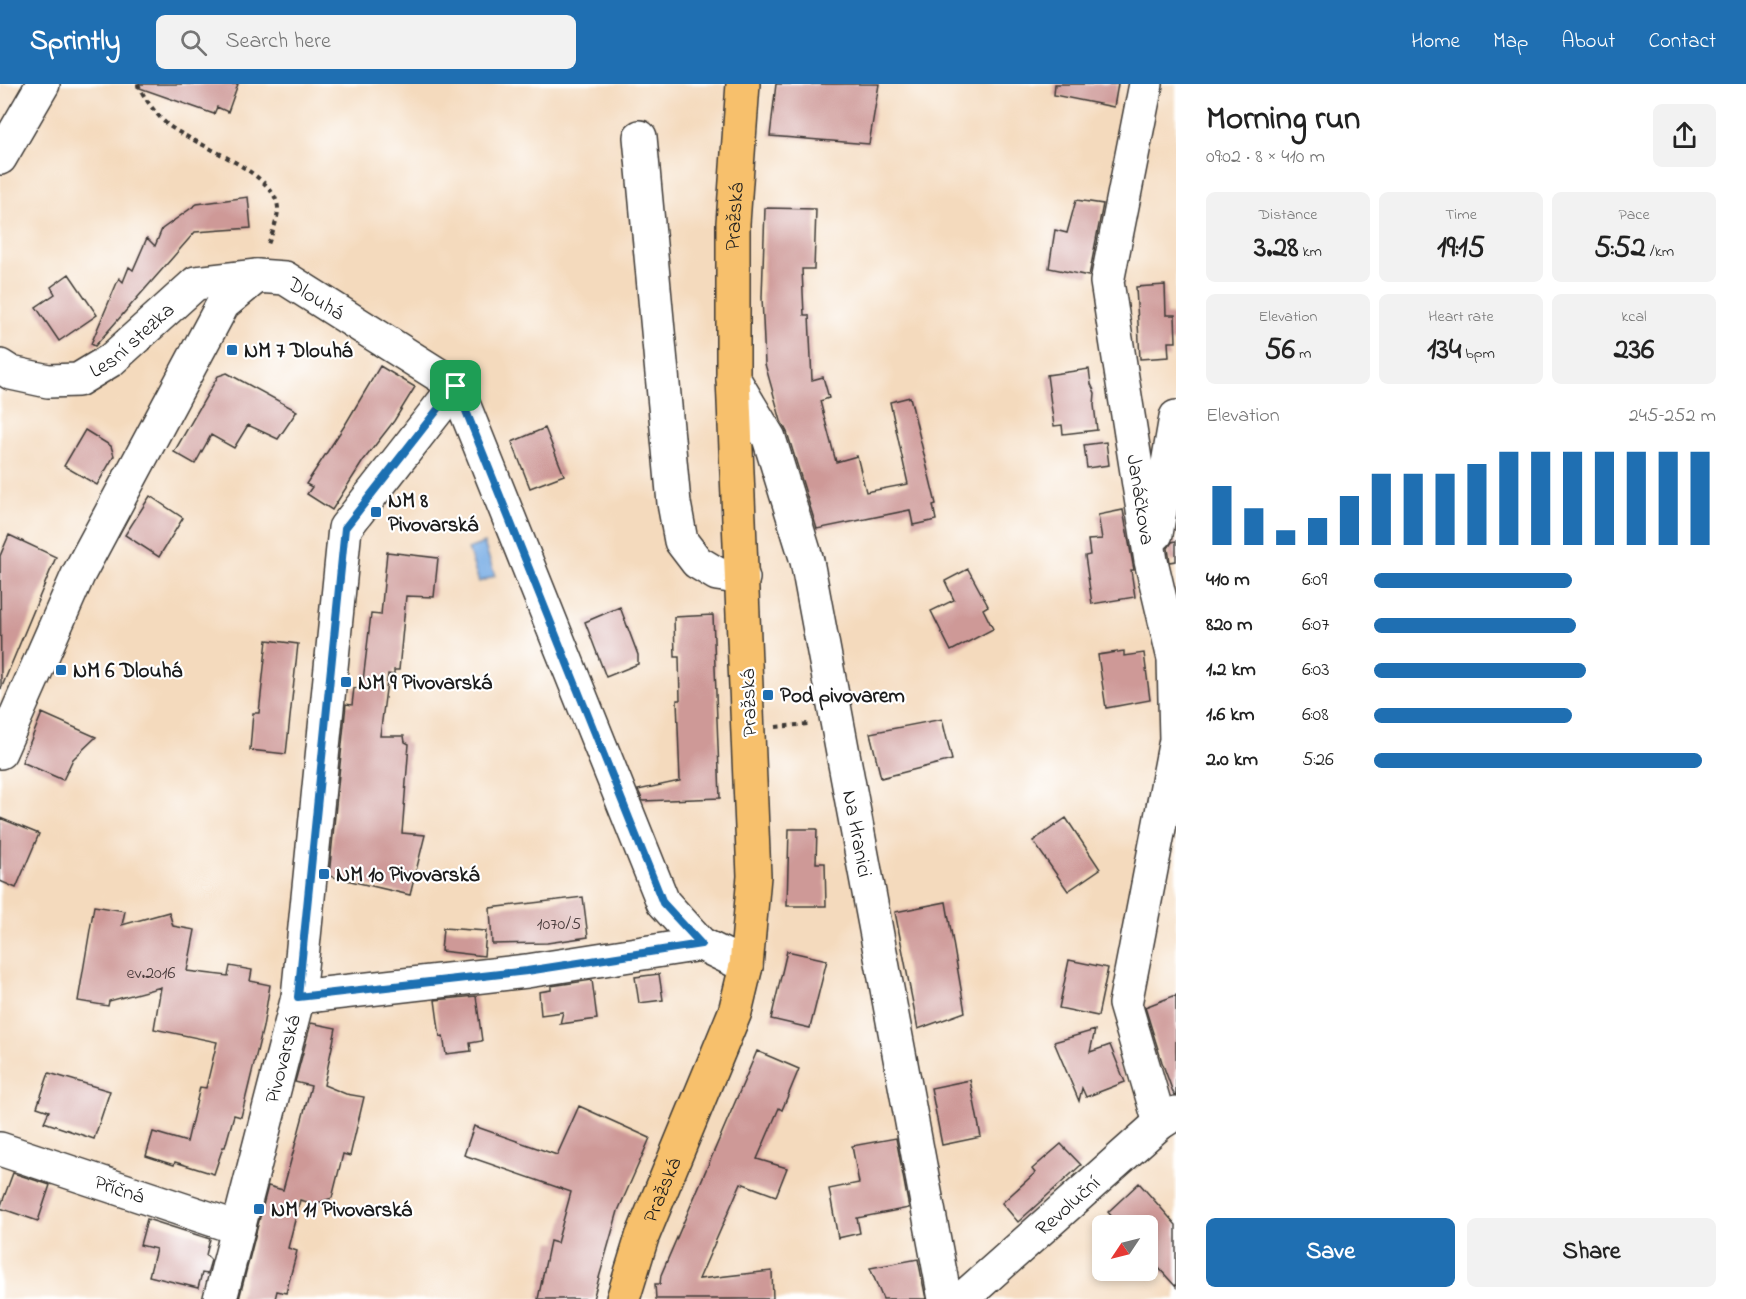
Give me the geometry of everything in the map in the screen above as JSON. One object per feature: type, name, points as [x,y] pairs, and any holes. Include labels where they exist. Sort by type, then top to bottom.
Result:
[{"type":"main road","name":"Pražská","points":[[623,1299],[642,1237],[735,1012],[746,966],[754,876],[733,378],[733,223],[743,84]]},
{"type":"street","points":[[0,158],[43,84]]},
{"type":"street","name":"Janáčkova","points":[[1146,84],[1107,282],[1151,561],[1175,661],[1176,740],[1125,1004],[1168,1118]]},
{"type":"street","points":[[640,137],[674,503],[681,541],[697,562],[717,574],[743,579]]},
{"type":"street","points":[[0,752],[78,575],[223,304],[257,276]]},
{"type":"street","name":"Lesní stezka","points":[[4,375],[48,381],[78,380],[111,360],[196,283],[257,276]]},
{"type":"street","name":"Dlouhá","points":[[257,276],[285,278],[456,386]]},
{"type":"street","name":"Na Hranici","points":[[733,378],[770,438],[807,561],[945,1299]]},
{"type":"street","points":[[456,386],[663,903],[701,944],[746,966]]},
{"type":"street","name":"Pivovarská","points":[[220,1299],[298,997],[345,528],[456,386]]},
{"type":"street","points":[[1151,561],[1176,417]]},
{"type":"street","points":[[298,997],[527,971],[701,944]]},
{"type":"street","name":"Revoluční","points":[[962,1299],[1168,1118]]},
{"type":"street","name":"Příčná","points":[[0,1149],[238,1228]]},
{"type":"path","points":[[138,84],[143,95],[167,124],[240,165],[271,189],[278,210],[257,276]]},
{"type":"water","points":[[484,543],[495,576],[479,582],[468,549]]},
{"type":"building","points":[[137,84],[238,84],[228,112],[217,107],[214,114],[137,87]]},
{"type":"building","points":[[776,84],[879,84],[869,144],[770,136]]},
{"type":"building","points":[[1055,84],[1118,84],[1114,107],[1054,95]]},
{"type":"building","points":[[248,197],[251,228],[195,232],[95,346],[91,344],[119,278],[123,282],[129,267],[133,270],[147,238],[155,246],[162,229],[197,204]]},
{"type":"building","points":[[1076,200],[1103,204],[1089,276],[1049,268],[1055,230],[1067,233]]},
{"type":"building","points":[[765,208],[816,209],[814,269],[802,269],[804,315],[809,315],[812,380],[823,377],[829,398],[820,401],[836,462],[857,456],[866,492],[908,484],[890,402],[910,397],[936,504],[933,505],[936,520],[913,525],[910,510],[817,529],[787,432],[781,421],[765,364],[762,297]]},
{"type":"building","points":[[69,274],[97,315],[59,341],[36,307],[55,294],[51,287]]},
{"type":"building","points":[[1165,285],[1166,315],[1175,315],[1176,342],[1168,342],[1169,357],[1140,359],[1136,287]]},
{"type":"building","points":[[380,366],[415,387],[332,510],[307,494],[312,487],[306,484]]},
{"type":"building","points":[[1089,369],[1095,393],[1097,430],[1063,434],[1062,425],[1054,426],[1047,375]]},
{"type":"building","points":[[227,373],[297,411],[278,439],[248,425],[234,448],[211,435],[195,464],[174,452],[218,376]]},
{"type":"building","points":[[545,428],[564,475],[530,488],[512,442]]},
{"type":"building","points":[[85,430],[111,446],[114,456],[97,485],[64,466]]},
{"type":"building","points":[[1106,442],[1109,465],[1087,468],[1084,445]]},
{"type":"building","points":[[150,496],[183,518],[159,557],[125,535]]},
{"type":"building","points":[[1123,510],[1134,570],[1131,570],[1135,597],[1092,604],[1085,556],[1090,555],[1088,540],[1102,539],[1098,515]]},
{"type":"building","points":[[9,535],[56,557],[1,689],[0,556]]},
{"type":"building","points":[[1176,541],[1176,561],[1170,562],[1168,548],[1172,542]]},
{"type":"building","points":[[387,552],[438,558],[434,597],[406,596],[399,670],[394,670],[394,675],[388,674],[380,736],[404,736],[405,742],[409,744],[402,833],[425,835],[410,895],[329,876],[346,704],[352,705],[354,688],[362,689],[371,614],[381,615]]},
{"type":"building","points":[[968,569],[988,606],[983,609],[993,629],[951,651],[931,611],[954,600],[945,581]]},
{"type":"building","points":[[620,607],[638,655],[638,664],[606,677],[585,622]]},
{"type":"building","points":[[713,615],[720,798],[643,801],[638,790],[680,781],[677,700],[680,700],[679,657],[675,657],[674,617]]},
{"type":"building","points":[[267,640],[298,644],[286,754],[250,750],[253,713],[259,713]]},
{"type":"building","points":[[1124,651],[1124,656],[1144,653],[1150,700],[1106,708],[1098,655]]},
{"type":"building","points":[[42,713],[96,737],[73,759],[63,780],[22,762]]},
{"type":"building","points":[[942,719],[952,760],[881,778],[870,733]]},
{"type":"building","points":[[0,818],[39,834],[16,888],[0,881]]},
{"type":"building","points":[[1066,818],[1100,869],[1068,891],[1033,841]]},
{"type":"building","points":[[789,829],[817,829],[816,863],[825,863],[826,906],[787,906]]},
{"type":"building","points":[[583,897],[588,937],[547,943],[492,944],[490,908]]},
{"type":"building","points":[[946,902],[965,1012],[918,1029],[895,912]]},
{"type":"building","points":[[94,906],[125,911],[122,925],[169,912],[173,926],[195,930],[187,971],[228,976],[230,966],[252,970],[250,981],[270,985],[263,1027],[241,1117],[234,1115],[214,1174],[146,1156],[153,1132],[187,1142],[200,1087],[206,1088],[217,1042],[154,1029],[161,987],[109,1001],[108,1006],[78,1001]]},
{"type":"building","points":[[443,928],[486,931],[484,956],[441,951]]},
{"type":"building","points":[[787,951],[827,960],[810,1028],[771,1019]]},
{"type":"building","points":[[1069,960],[1108,968],[1098,1016],[1059,1008]]},
{"type":"building","points":[[659,974],[663,1000],[639,1003],[635,977]]},
{"type":"building","points":[[592,980],[597,1019],[560,1024],[563,1012],[541,1015],[539,992],[551,990],[551,986]]},
{"type":"building","points":[[1176,995],[1176,1094],[1174,1095],[1145,1007]]},
{"type":"building","points":[[476,996],[482,1041],[470,1043],[471,1051],[446,1054],[443,1036],[440,1037],[435,1000]]},
{"type":"building","points":[[311,1023],[336,1028],[324,1085],[346,1094],[364,1097],[350,1156],[343,1154],[332,1198],[315,1204],[300,1200],[288,1248],[297,1251],[286,1293],[277,1291],[275,1299],[239,1299],[268,1186],[283,1190],[311,1086],[295,1082]]},
{"type":"building","points":[[1095,1030],[1090,1052],[1110,1045],[1125,1082],[1086,1097],[1082,1088],[1079,1101],[1054,1042]]},
{"type":"building","points":[[757,1051],[799,1069],[782,1110],[779,1108],[757,1159],[787,1168],[776,1196],[741,1183],[699,1279],[772,1271],[773,1299],[656,1299],[655,1284],[660,1284],[661,1275]]},
{"type":"building","points":[[49,1073],[110,1091],[94,1139],[44,1122],[49,1111],[37,1107]]},
{"type":"building","points":[[970,1080],[981,1137],[942,1145],[931,1088]]},
{"type":"building","points":[[579,1106],[650,1138],[618,1211],[593,1299],[538,1299],[550,1241],[557,1243],[571,1192],[464,1155],[474,1126],[557,1155]]},
{"type":"building","points":[[896,1138],[909,1208],[857,1218],[860,1233],[838,1238],[829,1189],[859,1183],[852,1146]]},
{"type":"building","points":[[1061,1144],[1081,1165],[1018,1222],[1002,1203],[1035,1173],[1032,1169]]},
{"type":"building","points":[[13,1173],[50,1185],[38,1221],[0,1208]]},
{"type":"building","points":[[1139,1183],[1176,1225],[1176,1287],[1158,1267],[1158,1215],[1111,1215],[1108,1212]]},
{"type":"building","points":[[147,1219],[210,1239],[206,1255],[211,1260],[207,1274],[202,1273],[198,1288],[149,1276],[156,1249],[140,1245]]},
{"type":"building","points":[[918,1259],[926,1299],[883,1299],[870,1268]]},
{"type":"place","name":"NM 7 Dlouhá","points":[[232,350]]},
{"type":"place","name":"NM 8 Pivovarská","points":[[376,512]]},
{"type":"place","name":"NM 6 Dlouhá","points":[[61,670]]},
{"type":"place","name":"NM 9 Pivovarská","points":[[346,682]]},
{"type":"place","name":"Pod pivovarem","points":[[768,695]]},
{"type":"place","name":"NM 10 Pivovarská","points":[[324,874]]},
{"type":"place","name":"NM 11 Pivovarská","points":[[259,1209]]},
{"type":"route","points":[[456,386],[663,903],[701,944],[527,971],[298,997],[345,528],[456,386]]}]
